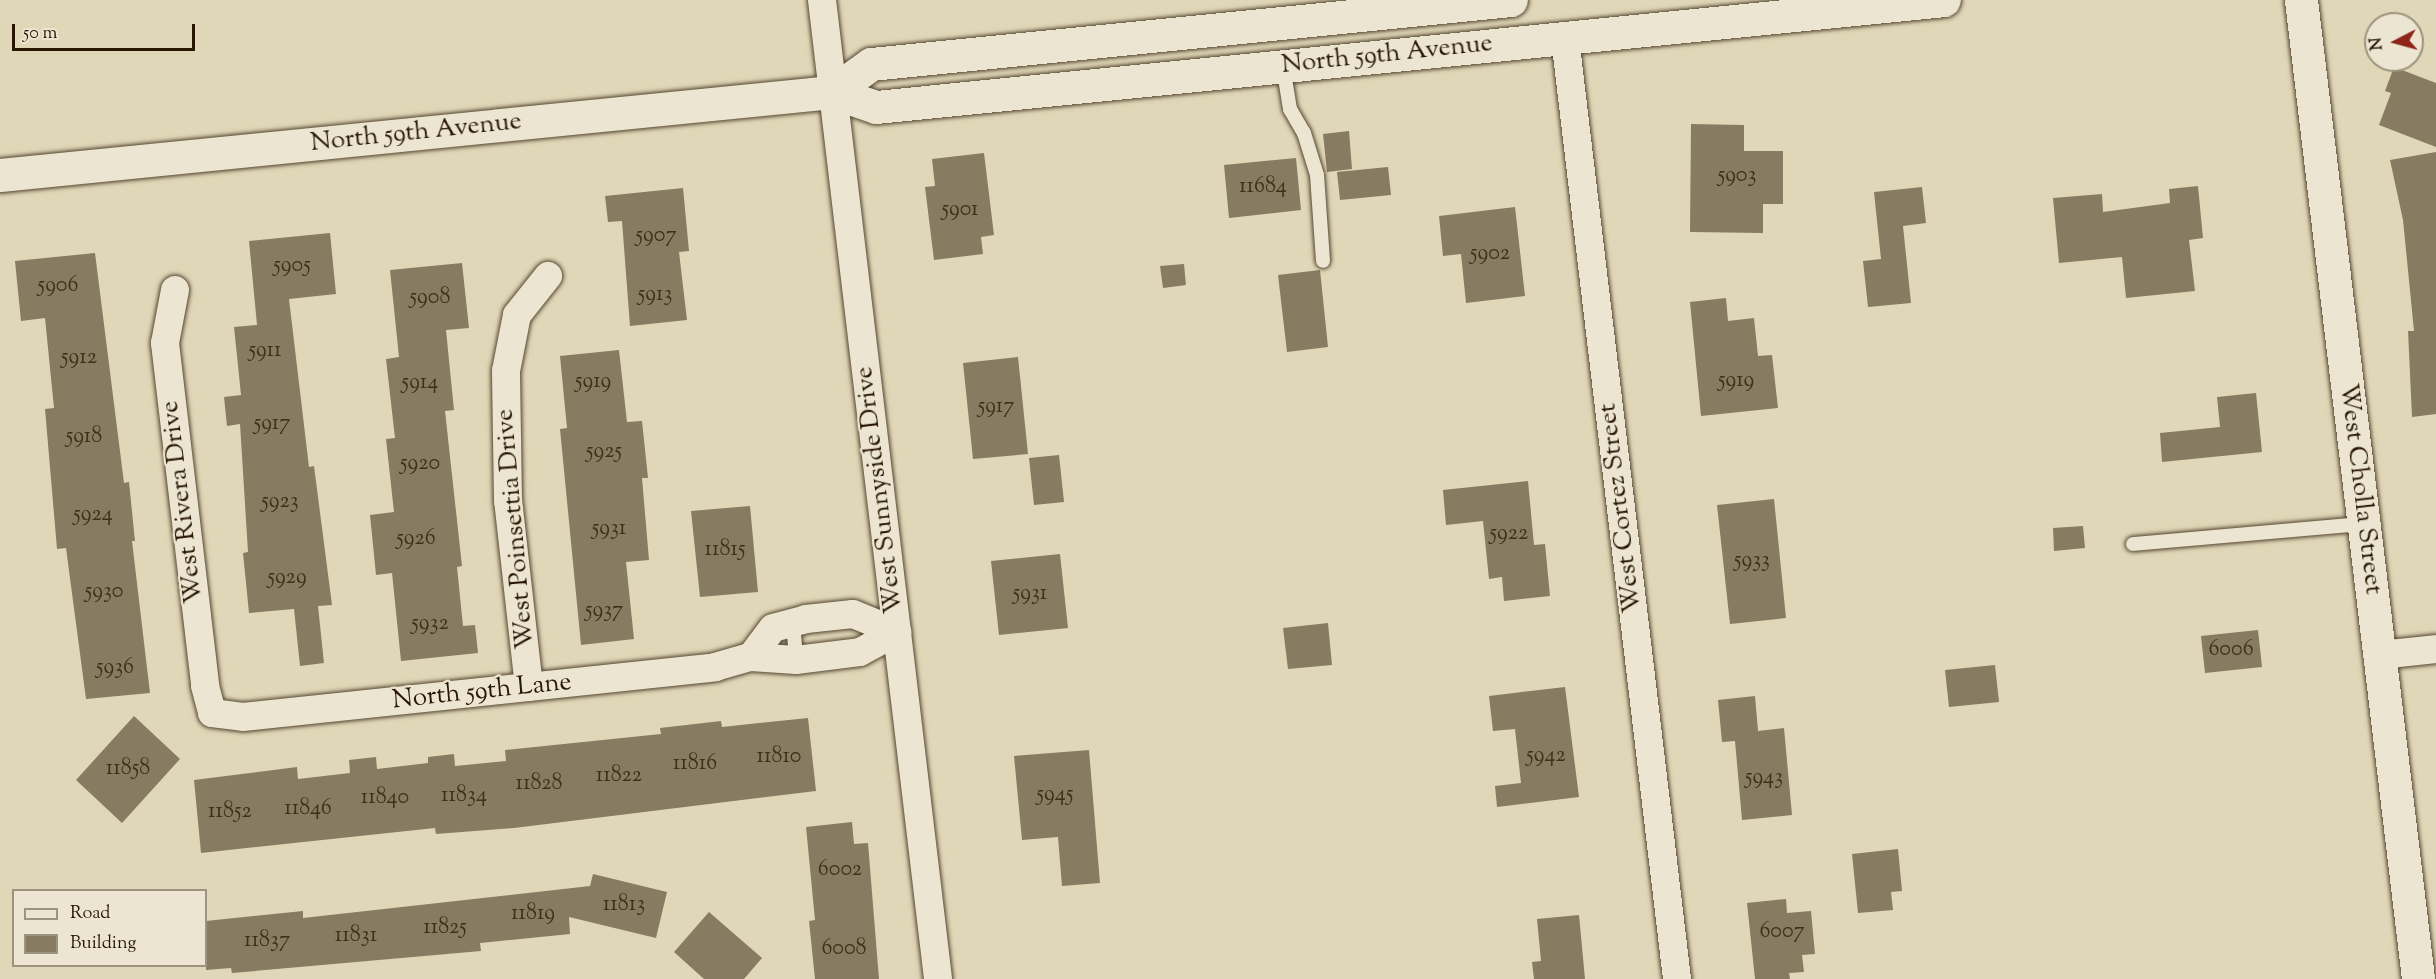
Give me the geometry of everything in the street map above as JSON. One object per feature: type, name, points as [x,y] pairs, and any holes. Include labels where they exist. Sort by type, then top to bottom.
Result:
[{"type":"main road","name":"North 59th Avenue","points":[[832,92],[871,64],[1510,0]]},
{"type":"main road","name":"North 59th Avenue","points":[[0,174],[832,92],[876,107],[1944,0]]},
{"type":"main road","name":"West Cholla Street","points":[[2301,0],[2418,979]]},
{"type":"street","name":"West Sunnyside Drive","points":[[822,0],[938,979]]},
{"type":"street","name":"West Cortez Street","points":[[1565,38],[1677,979]]},
{"type":"street","name":"West Poinsettia Drive","points":[[529,687],[508,501],[506,371],[517,315],[548,276]]},
{"type":"street","name":"West Rivera Drive","points":[[175,290],[165,343],[205,686],[212,713]]},
{"type":"street","points":[[751,657],[773,628],[793,623],[853,614],[897,632]]},
{"type":"street","name":"North 59th Lane","points":[[212,713],[243,717],[715,667],[751,657],[796,660],[860,652],[897,632]]},
{"type":"street","points":[[2380,654],[2436,649]]},
{"type":"lane","points":[[1283,66],[1290,109],[1304,133],[1317,175],[1323,261]]},
{"type":"lane","points":[[2133,544],[2365,524]]},
{"type":"lane","points":[[793,623],[796,660]]},
{"type":"building","points":[[2392,72],[2407,72],[2436,83],[2436,147],[2379,125],[2391,93],[2385,91]]},
{"type":"building","points":[[1691,124],[1744,125],[1744,151],[1783,151],[1783,204],[1763,204],[1763,233],[1690,232]]},
{"type":"building","points":[[1349,131],[1352,169],[1327,172],[1323,134]]},
{"type":"building","points":[[2436,152],[2436,414],[2412,417],[2408,331],[2414,331],[2403,220],[2390,160]]},
{"type":"building","points":[[984,153],[994,235],[981,237],[983,254],[934,260],[925,187],[935,186],[932,159]]},
{"type":"building","points":[[1296,158],[1301,210],[1229,218],[1224,165]]},
{"type":"building","points":[[1388,167],[1391,195],[1340,200],[1337,172]]},
{"type":"building","points":[[2198,186],[2203,238],[2189,240],[2195,291],[2126,298],[2122,257],[2059,263],[2053,198],[2102,194],[2103,212],[2170,203],[2169,189]]},
{"type":"building","points":[[1922,187],[1926,223],[1903,226],[1911,303],[1868,307],[1863,261],[1881,259],[1874,192]]},
{"type":"building","points":[[683,188],[689,251],[679,252],[687,320],[630,326],[622,221],[608,222],[605,196]]},
{"type":"building","points":[[1515,207],[1525,296],[1466,303],[1461,254],[1443,256],[1439,216]]},
{"type":"building","points":[[330,233],[336,294],[289,299],[309,467],[314,466],[332,605],[318,606],[324,663],[300,666],[294,609],[249,613],[243,553],[248,552],[240,424],[227,426],[224,397],[241,395],[234,327],[257,325],[249,241]]},
{"type":"building","points":[[95,253],[124,483],[129,482],[135,541],[132,541],[150,693],[86,699],[66,548],[57,549],[45,409],[54,408],[45,318],[21,321],[15,261]]},
{"type":"building","points":[[462,263],[469,328],[446,330],[454,410],[445,411],[462,566],[457,567],[463,626],[475,625],[478,653],[401,661],[392,573],[376,575],[370,515],[394,512],[386,439],[395,438],[386,359],[399,357],[390,270]]},
{"type":"building","points":[[1184,264],[1186,285],[1163,288],[1160,266]]},
{"type":"building","points":[[1320,270],[1328,347],[1287,352],[1278,275]]},
{"type":"building","points":[[1726,298],[1728,321],[1754,318],[1758,356],[1772,355],[1778,408],[1701,416],[1690,302]]},
{"type":"building","points":[[619,350],[627,422],[642,421],[648,478],[642,478],[649,560],[626,562],[634,639],[581,645],[560,429],[567,428],[560,356]]},
{"type":"building","points":[[1018,357],[1028,454],[973,459],[963,363]]},
{"type":"building","points":[[2256,393],[2262,452],[2162,462],[2160,433],[2220,427],[2217,397]]},
{"type":"building","points":[[1059,455],[1064,502],[1034,505],[1029,458]]},
{"type":"building","points":[[1528,481],[1534,545],[1545,544],[1550,596],[1504,601],[1502,577],[1489,579],[1483,521],[1446,525],[1443,490]]},
{"type":"building","points":[[1774,499],[1786,618],[1730,624],[1717,505]]},
{"type":"building","points":[[750,506],[758,592],[700,597],[691,511]]},
{"type":"building","points":[[2083,526],[2085,548],[2054,551],[2053,528]]},
{"type":"building","points":[[1060,554],[1068,628],[999,635],[991,561]]},
{"type":"building","points":[[1328,623],[1332,665],[1288,669],[1283,628]]},
{"type":"building","points":[[2258,630],[2262,667],[2205,673],[2201,636]]},
{"type":"building","points":[[1995,665],[1999,702],[1949,707],[1945,670]]},
{"type":"building","points":[[1565,687],[1579,797],[1497,807],[1495,786],[1521,783],[1515,729],[1493,731],[1489,696]]},
{"type":"building","points":[[1755,696],[1758,731],[1784,728],[1792,815],[1742,820],[1735,741],[1722,742],[1718,700]]},
{"type":"building","points":[[134,716],[180,759],[122,823],[76,780]]},
{"type":"building","points":[[808,718],[816,791],[514,828],[436,834],[435,828],[201,853],[194,780],[297,767],[298,779],[350,773],[349,760],[376,757],[377,769],[428,763],[428,757],[454,754],[455,766],[506,761],[505,750],[661,734],[660,728],[721,721],[722,727]]},
{"type":"building","points":[[1089,750],[1100,883],[1062,886],[1058,837],[1022,840],[1014,756]]},
{"type":"building","points":[[852,822],[854,844],[868,843],[879,979],[815,979],[809,921],[815,920],[806,827]]},
{"type":"building","points":[[1898,849],[1902,891],[1891,892],[1893,910],[1858,913],[1852,854]]},
{"type":"building","points":[[593,874],[667,892],[656,938],[569,917],[570,934],[480,943],[481,951],[232,973],[231,968],[206,970],[207,921],[303,911],[303,918],[590,886]]},
{"type":"building","points":[[1786,899],[1787,913],[1811,911],[1815,954],[1802,955],[1804,972],[1789,973],[1790,979],[1755,979],[1747,903]]},
{"type":"building","points":[[709,912],[762,958],[744,979],[704,979],[674,952]]},
{"type":"building","points":[[1579,915],[1585,979],[1534,979],[1532,962],[1541,961],[1537,919]]}]
